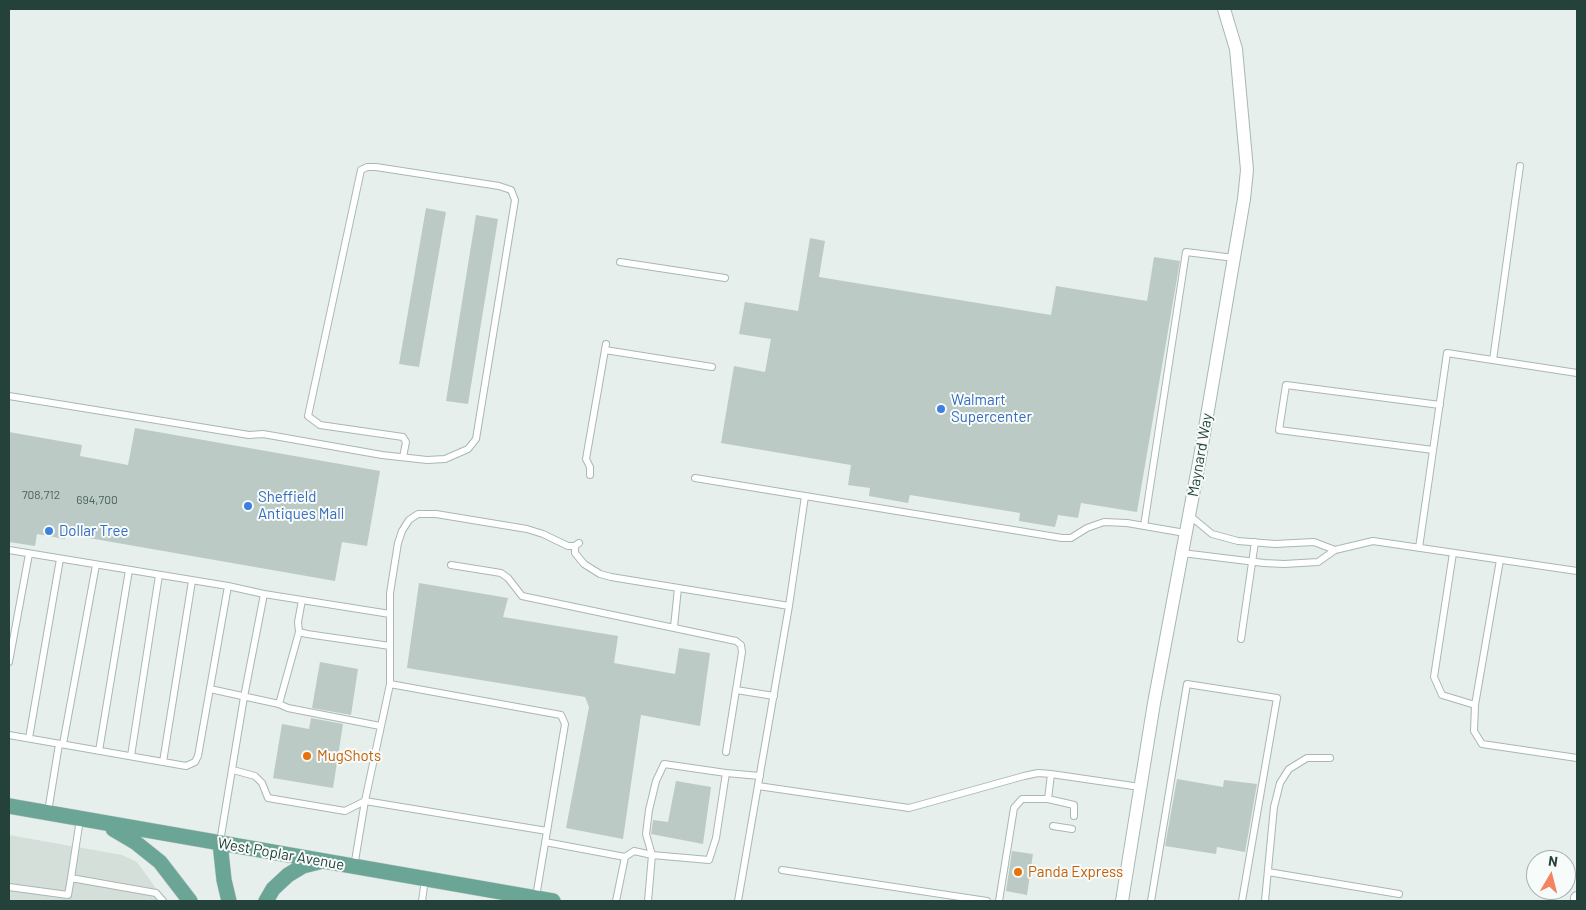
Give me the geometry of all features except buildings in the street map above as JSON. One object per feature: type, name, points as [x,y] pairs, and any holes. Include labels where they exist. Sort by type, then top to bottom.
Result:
[{"type":"main road","name":"West Poplar Avenue","points":[[9,806],[553,901]]},
{"type":"main road","points":[[103,823],[135,842],[160,862],[190,901]]},
{"type":"main road","points":[[220,843],[224,880],[229,901]]},
{"type":"main road","points":[[266,901],[273,889],[288,875],[303,866],[323,861]]},
{"type":"street","name":"Maynard Way","points":[[1122,901],[1154,702],[1186,533],[1244,199],[1247,170],[1236,49],[1224,9]]},
{"type":"lane","points":[[1494,360],[1520,166]]},
{"type":"lane","points":[[9,396],[249,435],[262,434],[403,457],[427,460],[446,459],[468,450],[476,439],[515,200],[511,190],[499,186],[376,167],[366,167],[362,170],[308,416],[320,425],[403,437],[406,442],[403,457]]},
{"type":"lane","points":[[1144,526],[1186,252],[1234,258]]},
{"type":"lane","points":[[620,262],[725,278]]},
{"type":"lane","points":[[590,475],[590,468],[586,459],[605,347],[712,367]]},
{"type":"lane","points":[[1419,548],[1447,353],[1577,373]]},
{"type":"lane","points":[[1433,450],[1279,430],[1286,385],[1440,405]]},
{"type":"lane","points":[[696,478],[1067,539],[1087,528],[1104,522],[1127,523],[1186,533]]},
{"type":"lane","points":[[738,901],[789,606],[805,496]]},
{"type":"lane","points":[[354,867],[365,801],[390,684],[390,593],[398,543],[409,520],[418,514],[436,514],[527,529],[543,534],[574,547],[584,564],[600,574],[611,577],[789,606]]},
{"type":"lane","points":[[1189,515],[1212,534],[1238,541],[1275,544],[1314,542],[1335,550]]},
{"type":"lane","points":[[1182,553],[1252,562],[1284,564],[1318,562],[1335,550],[1373,541],[1577,571]]},
{"type":"lane","points":[[1242,639],[1255,542]]},
{"type":"lane","points":[[9,550],[390,614]]},
{"type":"lane","points":[[1453,553],[1434,677],[1442,695],[1475,704]]},
{"type":"lane","points":[[9,662],[29,554]]},
{"type":"lane","points":[[28,738],[60,559]]},
{"type":"lane","points":[[1500,560],[1475,704],[1474,731],[1482,744],[1577,758]]},
{"type":"lane","points":[[47,813],[96,565]]},
{"type":"lane","points":[[451,565],[501,573],[508,578],[522,596],[674,627],[736,641],[741,644],[742,652],[726,752]]},
{"type":"lane","points":[[99,751],[129,570]]},
{"type":"lane","points":[[131,756],[159,575]]},
{"type":"lane","points":[[163,762],[192,581]]},
{"type":"lane","points":[[9,735],[186,766],[195,762],[198,756],[228,586]]},
{"type":"lane","points":[[674,627],[678,588]]},
{"type":"lane","points":[[220,843],[244,697],[264,594]]},
{"type":"lane","points":[[279,704],[299,632],[298,622],[302,600]]},
{"type":"lane","points":[[299,632],[390,646]]},
{"type":"lane","points":[[390,684],[561,716],[565,724],[535,898]]},
{"type":"lane","points":[[1151,901],[1187,684],[1277,698],[1242,901]]},
{"type":"lane","points":[[210,689],[279,704],[288,708],[380,726]]},
{"type":"lane","points":[[736,690],[774,696]]},
{"type":"lane","points":[[1265,901],[1274,807],[1280,783],[1289,770],[1307,758],[1330,758]]},
{"type":"lane","points":[[648,901],[652,855],[646,834],[649,810],[656,781],[664,764],[760,776]]},
{"type":"lane","points":[[233,770],[255,776],[262,783],[268,798],[346,811],[365,801],[547,831]]},
{"type":"lane","points":[[545,842],[624,857],[634,851],[652,855],[709,860],[716,838],[726,773]]},
{"type":"lane","points":[[758,786],[909,808],[1038,773],[1140,787]]},
{"type":"lane","points":[[1048,799],[1051,774]]},
{"type":"lane","points":[[999,901],[1014,808],[1022,799],[1048,799],[1074,805],[1074,816]]},
{"type":"lane","points":[[9,886],[68,895],[80,819]]},
{"type":"lane","points":[[1053,826],[1072,829]]},
{"type":"lane","points":[[616,901],[624,857]]},
{"type":"lane","points":[[782,870],[987,901]]},
{"type":"lane","points":[[1268,872],[1399,894]]},
{"type":"lane","points":[[71,878],[156,893],[163,901]]},
{"type":"lane","points":[[422,901],[424,879]]},
{"type":"shaded area","points":[[9,835],[122,855],[137,862],[165,901],[9,901]]},
{"type":"place","name":"Walmart Supercenter","points":[[941,409]]},
{"type":"place","name":"Sheffield Antiques Mall","points":[[248,506]]},
{"type":"place","name":"Dollar Tree","points":[[49,531]]},
{"type":"place","name":"MugShots","points":[[307,756]]},
{"type":"place","name":"Panda Express","points":[[1018,872]]}]
